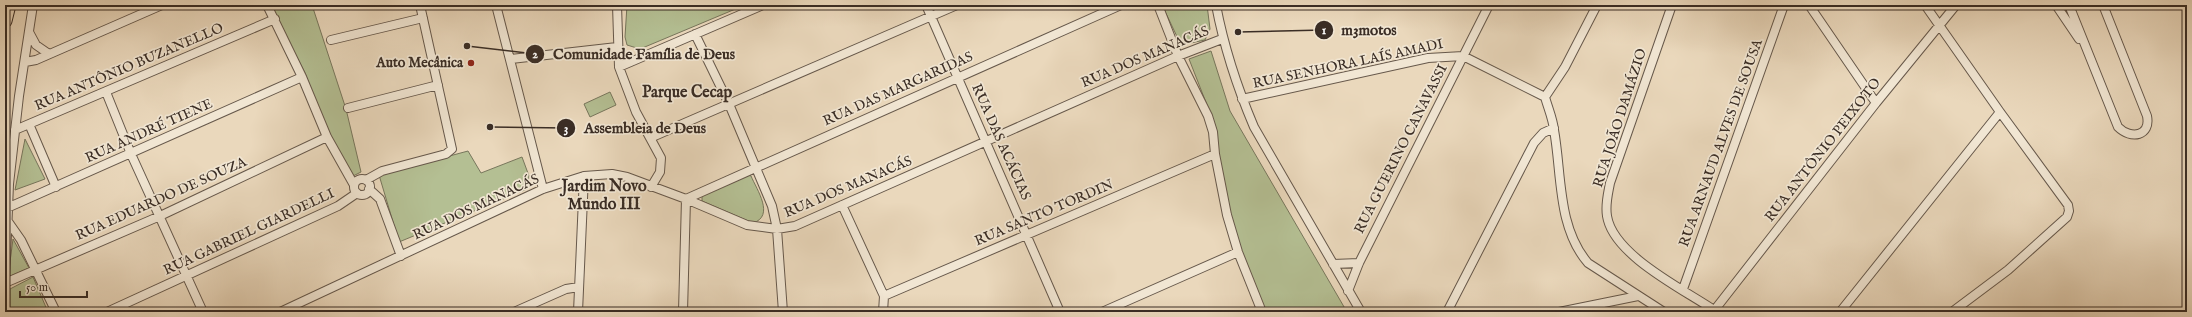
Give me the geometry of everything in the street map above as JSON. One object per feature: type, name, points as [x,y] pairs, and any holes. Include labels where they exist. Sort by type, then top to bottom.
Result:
[{"type":"main road","points":[[5,21],[8,5]]},
{"type":"street","points":[[5,282],[7,208],[15,130],[33,5]]},
{"type":"street","points":[[24,62],[36,60],[162,5]]},
{"type":"street","points":[[267,5],[302,77],[328,137],[357,193],[364,194],[369,189]]},
{"type":"street","points":[[354,185],[359,179],[366,180],[382,171],[446,154],[452,148],[420,5]]},
{"type":"street","points":[[496,5],[544,189]]},
{"type":"street","points":[[617,5],[617,47],[619,67],[636,112],[661,158],[662,166],[651,187]]},
{"type":"street","points":[[619,67],[763,5]]},
{"type":"street","name":"RUA DAS ACÁCIAS","points":[[926,5],[985,141],[1028,235],[1060,312]]},
{"type":"street","points":[[650,138],[957,5]]},
{"type":"street","name":"RUA DAS MARGARIDAS","points":[[686,199],[756,166],[1121,5]]},
{"type":"street","points":[[1158,5],[1178,56],[1208,116],[1213,132],[1215,154],[1227,215],[1238,252],[1262,312]]},
{"type":"street","points":[[1216,5],[1222,39],[1242,99],[1254,127],[1361,312]]},
{"type":"street","name":"RUA GUERINO CANAVASSI","points":[[1348,291],[1359,263],[1489,5]]},
{"type":"street","points":[[1596,5],[1565,67],[1545,97],[1554,128],[1568,229],[1580,253],[1588,263],[1664,312]]},
{"type":"street","name":"RUA JOÃO DAMÁZIO","points":[[1672,5],[1614,168],[1606,206],[1607,217],[1617,240],[1635,258],[1714,311]]},
{"type":"street","name":"RUA ARNAUD ALVES DE SOUSA","points":[[1683,289],[1784,5]]},
{"type":"street","points":[[1809,5],[1876,103]]},
{"type":"street","points":[[1925,5],[2000,112],[2068,204],[2069,211],[2067,217],[2003,274],[1952,312]]},
{"type":"street","name":"RUA ANTÔNIO PEIXOTO","points":[[1714,311],[1876,103],[1938,25],[1956,5]]},
{"type":"street","points":[[2056,5],[2088,51]]},
{"type":"street","points":[[2069,5],[2118,127],[2124,133],[2130,135],[2138,134],[2145,129],[2148,122],[2147,116],[2103,5]]},
{"type":"street","points":[[331,40],[423,18]]},
{"type":"street","name":"RUA ANTÔNIO BUZANELLO","points":[[15,130],[275,19]]},
{"type":"street","points":[[29,32],[36,45],[49,54]]},
{"type":"street","points":[[695,34],[729,104],[772,206],[777,229],[783,312]]},
{"type":"street","name":"RUA DOS MANACÁS","points":[[280,312],[544,189],[584,176],[612,174],[627,177],[686,199],[748,225],[777,229],[795,226],[1178,56],[1222,39]]},
{"type":"street","points":[[511,59],[617,47]]},
{"type":"street","name":"RUA SENHORA LAÍS AMADI","points":[[1242,99],[1428,58],[1463,56],[1545,97]]},
{"type":"street","name":"RUA ANDRÉ TIENE","points":[[7,208],[302,77]]},
{"type":"street","points":[[348,108],[438,85]]},
{"type":"street","points":[[106,92],[131,154],[203,312]]},
{"type":"street","points":[[1840,312],[2000,112]]},
{"type":"street","points":[[29,124],[56,187]]},
{"type":"street","points":[[1448,312],[1534,143],[1544,133],[1554,128]]},
{"type":"street","name":"RUA EDUARDO DE SOUZA","points":[[5,282],[160,216],[328,137]]},
{"type":"street","name":"RUA SANTO TORDIN","points":[[884,296],[1215,154]]},
{"type":"street","points":[[578,312],[584,176]]},
{"type":"street","points":[[366,180],[369,189],[380,199],[401,256]]},
{"type":"street","name":"RUA GABRIEL GIARDELLI","points":[[107,312],[338,206],[357,193]]},
{"type":"street","points":[[683,312],[686,199]]},
{"type":"street","points":[[842,205],[884,296],[883,312]]},
{"type":"street","points":[[7,220],[22,240],[56,312]]},
{"type":"street","points":[[1102,312],[1238,252]]},
{"type":"street","points":[[1333,264],[1359,263]]},
{"type":"street","points":[[514,312],[559,292],[579,287]]},
{"type":"street","points":[[1559,312],[1638,296]]},
{"type":"street","points":[[5,301],[5,312]]},
{"type":"green space","points":[[270,5],[312,5],[346,109],[361,172],[351,177],[329,135],[305,73]]},
{"type":"green space","points":[[627,5],[745,5],[640,49],[627,45],[625,37]]},
{"type":"green space","points":[[1162,5],[1207,5],[1210,29],[1205,40],[1181,45]]},
{"type":"green space","points":[[1211,51],[1230,111],[1347,312],[1265,312],[1227,215],[1216,153],[1216,128],[1189,59]]},
{"type":"green space","points":[[610,92],[616,105],[590,117],[584,104]]},
{"type":"green space","points":[[25,139],[45,179],[15,190]]},
{"type":"green space","points":[[468,151],[481,173],[522,157],[529,176],[527,189],[399,242],[379,175]]},
{"type":"green space","points":[[747,174],[751,176],[760,195],[764,209],[763,215],[759,220],[753,223],[702,201],[702,195]]},
{"type":"green space","points":[[13,239],[29,268],[8,277]]},
{"type":"green space","points":[[33,277],[48,312],[10,312],[10,289]]},
{"type":"place","name":"m3motos","points":[[1238,32]]},
{"type":"place","name":"Comunidade Família de Deus","points":[[467,46]]},
{"type":"place","name":"Auto Mecânica","points":[[471,63]]},
{"type":"place","name":"Assembleia de Deus","points":[[490,127]]},
{"type":"district","name":"Parque Cecap","points":[[687,93]]},
{"type":"district","name":"Jardim Novo Mundo III","points":[[604,196]]}]
